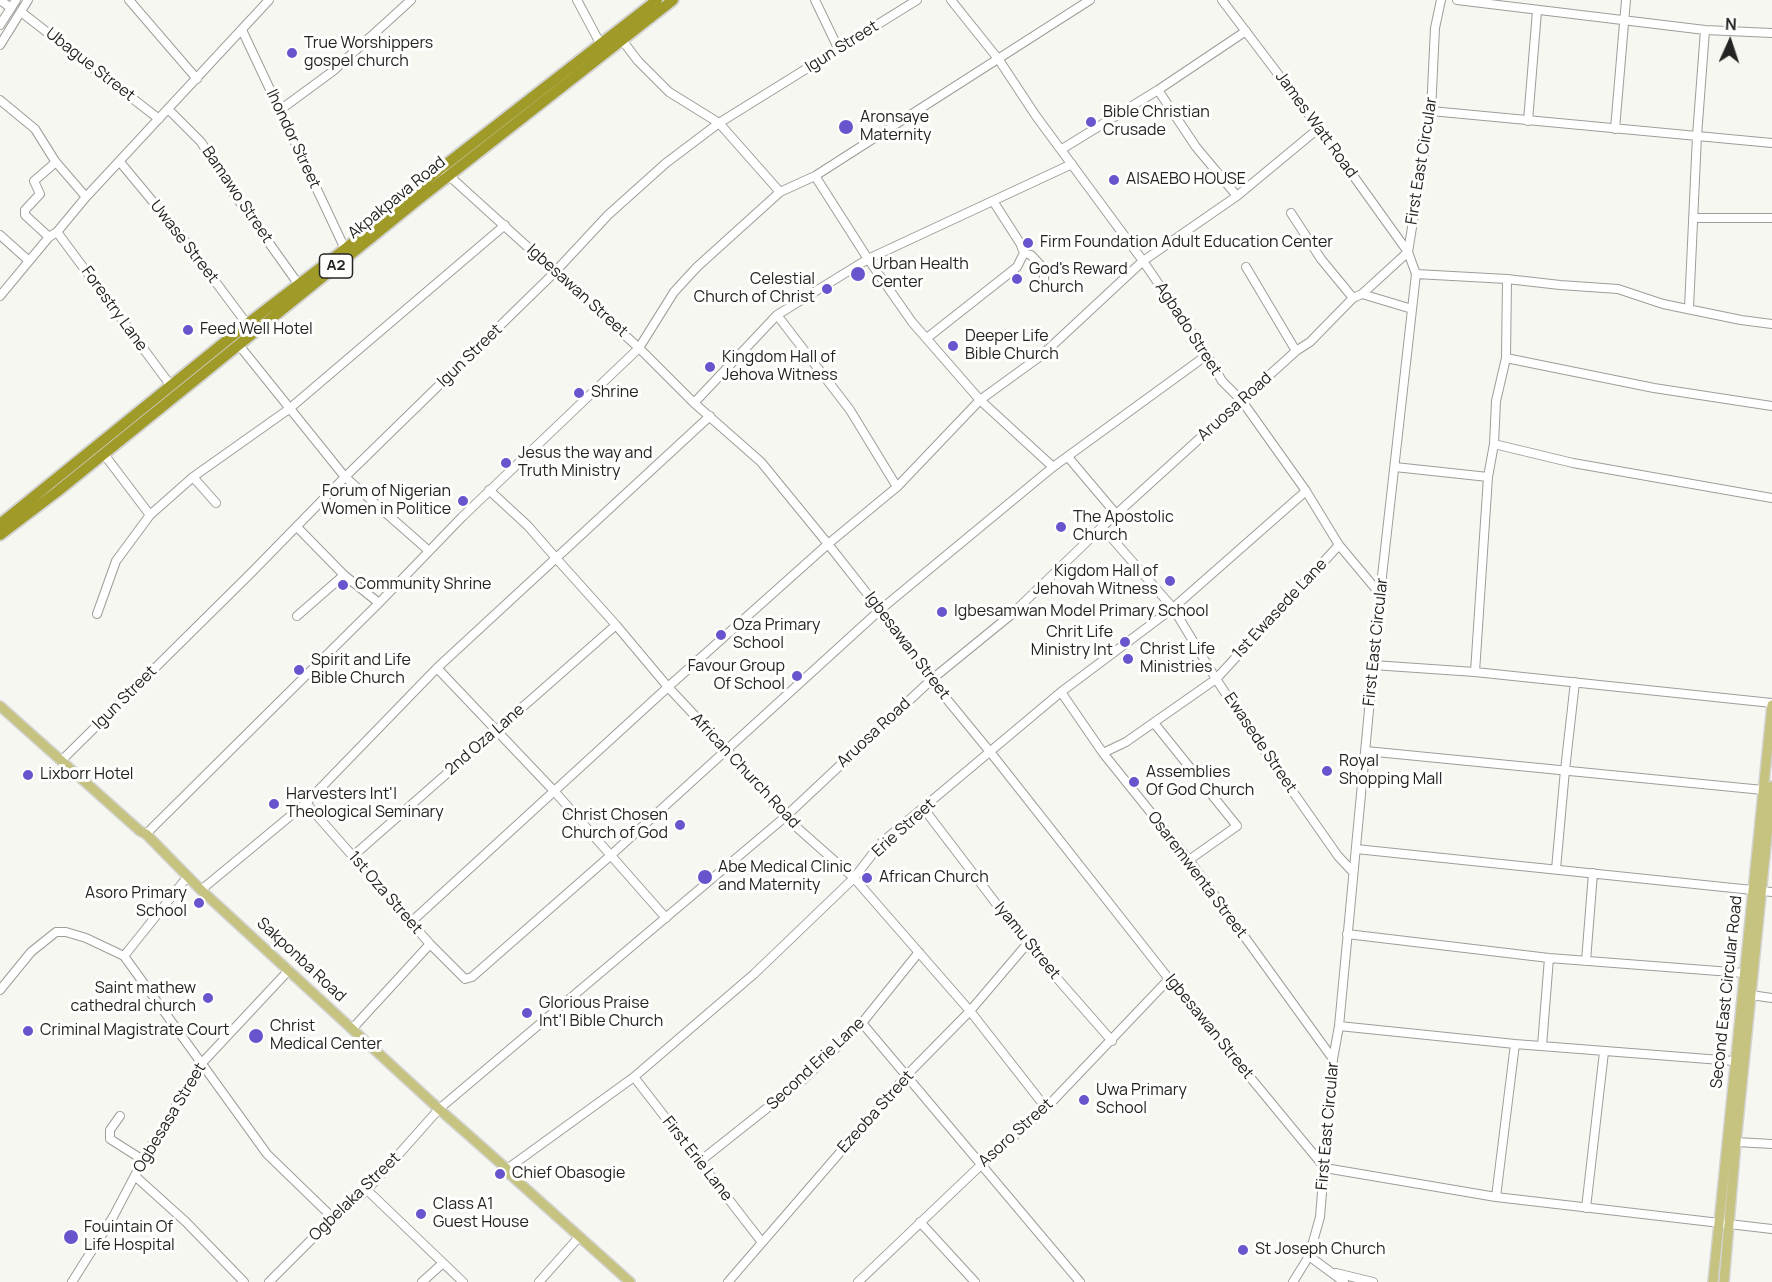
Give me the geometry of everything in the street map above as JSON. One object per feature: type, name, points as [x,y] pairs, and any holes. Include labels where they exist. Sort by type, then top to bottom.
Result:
[{"type":"highway","name":"Akpakpava Road","points":[[0,535],[58,491],[657,0]]},
{"type":"highway","name":"Akpakpava Road","points":[[0,524],[247,324],[673,0]]},
{"type":"main road","name":"Second East Circular Road","points":[[1713,1282],[1736,1142],[1762,891],[1772,704]]},
{"type":"main road","name":"Sakponba Road","points":[[0,706],[146,834],[201,890],[630,1282]]},
{"type":"main road","name":"Second East Circular Road","points":[[1724,1282],[1724,1223],[1734,1061],[1743,973],[1762,891]]},
{"type":"street","points":[[0,0],[11,8]]},
{"type":"street","points":[[0,25],[16,0]]},
{"type":"street","points":[[0,45],[28,0]]},
{"type":"street","points":[[129,0],[196,79]]},
{"type":"street","points":[[0,296],[49,237],[57,232],[86,197],[269,0]]},
{"type":"street","points":[[280,110],[333,71],[411,0]]},
{"type":"street","points":[[578,0],[601,45]]},
{"type":"street","points":[[815,0],[839,50]]},
{"type":"street","name":"Igun Street","points":[[62,760],[345,477],[554,273],[608,215],[641,185],[719,123],[917,0]]},
{"type":"street","name":"Agbado Street","points":[[951,0],[999,60],[1036,116],[1143,261],[1222,381],[1242,401],[1306,491],[1339,545],[1380,594]]},
{"type":"street","points":[[146,834],[379,603],[489,490],[639,348],[674,292],[697,267],[780,192],[815,176],[999,60],[1089,0]]},
{"type":"street","name":"James Watt Road","points":[[1222,0],[1319,128],[1407,252]]},
{"type":"street","name":"First East Circular","points":[[1293,1282],[1309,1256],[1320,1217],[1333,1059],[1339,1026],[1380,594],[1416,274],[1407,252],[1431,111],[1435,27],[1441,0]]},
{"type":"street","points":[[1457,0],[1705,30],[1772,33]]},
{"type":"street","points":[[1615,129],[1626,0]]},
{"type":"street","points":[[1528,121],[1537,11]]},
{"type":"street","name":"Ubague Street","points":[[21,12],[159,119]]},
{"type":"street","name":"Ihondor Street","points":[[242,30],[345,249]]},
{"type":"street","points":[[1689,308],[1697,136],[1705,30]]},
{"type":"street","points":[[1062,149],[1158,90],[1246,31]]},
{"type":"street","points":[[622,40],[638,61],[669,92],[719,123],[780,192]]},
{"type":"street","points":[[1158,90],[1196,147],[1237,196]]},
{"type":"street","points":[[0,100],[35,129],[56,162],[86,197]]},
{"type":"street","name":"Bamawo Street","points":[[168,109],[201,142],[232,191],[299,285]]},
{"type":"street","points":[[1431,111],[1772,143]]},
{"type":"street","points":[[410,923],[828,544],[897,488],[980,400],[1042,355],[1143,261],[1237,196],[1319,128]]},
{"type":"street","points":[[49,237],[25,215],[25,210],[40,194],[34,181],[56,162]]},
{"type":"street","name":"Uwase Street","points":[[120,162],[179,233],[247,324]]},
{"type":"street","points":[[694,403],[777,315],[868,259],[1072,164]]},
{"type":"street","name":"Igbesawan Street","points":[[445,172],[639,348],[694,403],[761,462],[1169,979],[1325,1168]]},
{"type":"street","points":[[815,176],[912,322],[980,400],[1053,467]]},
{"type":"street","points":[[927,338],[1017,267],[1024,253],[993,201]]},
{"type":"street","points":[[1291,213],[1321,259],[1353,298]]},
{"type":"street","points":[[1693,218],[1772,218]]},
{"type":"street","points":[[97,614],[116,561],[150,515],[193,477],[289,409],[505,225]]},
{"type":"street","name":"Forestry Lane","points":[[57,232],[171,386]]},
{"type":"street","points":[[0,236],[29,261]]},
{"type":"street","name":"Aruosa Road","points":[[439,1109],[785,817],[931,680],[1012,614],[1102,527],[1296,351],[1310,342],[1353,298],[1362,294],[1407,252]]},
{"type":"street","points":[[1024,253],[1031,255],[1043,268],[1045,288]]},
{"type":"street","points":[[1246,267],[1296,351]]},
{"type":"street","points":[[1416,274],[1618,289],[1663,304],[1772,324]]},
{"type":"street","points":[[1475,672],[1488,477],[1494,444],[1496,401],[1506,358],[1507,279]]},
{"type":"street","points":[[1362,294],[1412,309]]},
{"type":"street","points":[[777,315],[850,410],[897,488]]},
{"type":"street","points":[[238,344],[345,477],[429,551]]},
{"type":"street","points":[[610,855],[880,610],[1053,467],[1207,355]]},
{"type":"street","points":[[1506,358],[1654,388],[1772,406]]},
{"type":"street","points":[[201,890],[306,803],[437,668],[710,416]]},
{"type":"street","points":[[1494,444],[1573,463],[1772,498]]},
{"type":"street","points":[[103,453],[150,515]]},
{"type":"street","points":[[1068,457],[1117,515]]},
{"type":"street","points":[[1395,467],[1488,477]]},
{"type":"street","points":[[193,477],[216,503]]},
{"type":"street","name":"African Church Road","points":[[489,490],[528,526],[785,817],[854,878],[970,1011],[1046,1108]]},
{"type":"street","name":"Erie Street","points":[[507,1169],[634,1077],[754,974],[854,878],[881,843],[1061,692],[1173,608],[1306,491]]},
{"type":"street","points":[[297,527],[344,575],[379,603]]},
{"type":"street","name":"Ewasede Street","points":[[1102,527],[1173,608],[1216,679],[1338,856],[1353,873]]},
{"type":"street","name":"1st Ewasede Lane","points":[[1103,753],[1126,742],[1216,679],[1339,545]]},
{"type":"street","points":[[297,616],[344,575]]},
{"type":"street","name":"2nd Oza Lane","points":[[353,856],[616,625]]},
{"type":"street","points":[[1373,665],[1475,672],[1772,704]]},
{"type":"street","points":[[437,668],[555,792],[666,918]]},
{"type":"street","points":[[1556,869],[1575,682]]},
{"type":"street","name":"Osaremwenta Street","points":[[1061,692],[1103,753],[1189,860],[1333,1059]]},
{"type":"street","points":[[1154,723],[1237,826],[1189,860]]},
{"type":"street","points":[[1366,751],[1768,788]]},
{"type":"street","name":"1st Oza Street","points":[[306,803],[410,923],[465,979],[472,978],[610,855]]},
{"type":"street","name":"Iyamu Street","points":[[924,809],[1026,944],[1112,1041]]},
{"type":"street","points":[[1356,849],[1762,891]]},
{"type":"street","points":[[1586,962],[1593,873]]},
{"type":"street","points":[[124,956],[188,876]]},
{"type":"street","points":[[0,990],[31,952],[56,932],[66,932],[86,938],[124,956],[267,1154],[333,1218]]},
{"type":"street","points":[[1347,934],[1586,962],[1743,973]]},
{"type":"street","points":[[352,1029],[430,944]]},
{"type":"street","name":"Ezeoba Street","points":[[728,1282],[761,1241],[906,1076],[970,1011],[1026,944]]},
{"type":"street","name":"Second Erie Lane","points":[[699,1162],[805,1078],[862,1023],[919,952]]},
{"type":"street","points":[[1542,1046],[1548,958]]},
{"type":"street","name":"Ogbesasa Street","points":[[72,1282],[113,1217],[143,1160],[202,1063],[289,970]]},
{"type":"street","name":"Asoro Street","points":[[858,1282],[982,1164],[1046,1108],[1169,979]]},
{"type":"street","points":[[1751,995],[1772,998]]},
{"type":"street","points":[[862,1023],[1080,1282]]},
{"type":"street","points":[[1339,1026],[1604,1052],[1734,1061]]},
{"type":"street","points":[[1496,1197],[1515,1044]]},
{"type":"street","points":[[1586,1208],[1604,1052]]},
{"type":"street","name":"First Erie Lane","points":[[634,1077],[761,1241]]},
{"type":"street","name":"Ogbelaka Street","points":[[269,1282],[333,1218],[367,1190],[439,1109]]},
{"type":"street","points":[[120,1116],[110,1131],[110,1139],[143,1160]]},
{"type":"street","points":[[1736,1142],[1772,1144]]},
{"type":"street","points":[[1325,1168],[1496,1197],[1772,1230]]},
{"type":"street","points":[[135,1176],[186,1222],[244,1282]]},
{"type":"street","points":[[367,1190],[463,1282]]},
{"type":"street","points":[[921,1222],[975,1282]]},
{"type":"street","points":[[539,1282],[579,1237]]},
{"type":"street","points":[[1309,1256],[1344,1282]]},
{"type":"street","points":[[422,1282],[443,1263]]},
{"type":"street","points":[[1334,1273],[1373,1282]]},
{"type":"place","name":"True Worshippers gospel church","points":[[292,53]]},
{"type":"place","name":"Bible Christian Crusade","points":[[1091,122]]},
{"type":"place","name":"Aronsaye Maternity","points":[[846,127]]},
{"type":"place","name":"AISAEBO HOUSE","points":[[1114,180]]},
{"type":"place","name":"Firm Foundation Adult Education Center","points":[[1028,243]]},
{"type":"place","name":"Urban Health Center","points":[[858,274]]},
{"type":"place","name":"God's Reward Church","points":[[1017,279]]},
{"type":"place","name":"Celestial Church of Christ","points":[[827,289]]},
{"type":"place","name":"Feed Well Hotel","points":[[188,330]]},
{"type":"place","name":"Deeper Life Bible Church","points":[[953,346]]},
{"type":"place","name":"Kingdom Hall of Jehova Witness","points":[[710,367]]},
{"type":"place","name":"Shrine","points":[[579,393]]},
{"type":"place","name":"Jesus the way and Truth Ministry","points":[[506,463]]},
{"type":"place","name":"Forum of Nigerian Women in Politice","points":[[463,501]]},
{"type":"place","name":"The Apostolic Church","points":[[1061,527]]},
{"type":"place","name":"Kigdom Hall of Jehovah Witness","points":[[1170,581]]},
{"type":"place","name":"Community Shrine","points":[[343,585]]},
{"type":"place","name":"Igbesamwan Model Primary School","points":[[942,612]]},
{"type":"place","name":"Oza Primary School","points":[[721,635]]},
{"type":"place","name":"Chrit Life Ministry Int","points":[[1125,642]]},
{"type":"place","name":"Christ Life Ministries","points":[[1128,659]]},
{"type":"place","name":"Spirit and Life Bible Church","points":[[299,670]]},
{"type":"place","name":"Favour Group Of School","points":[[797,676]]},
{"type":"place","name":"Royal Shopping Mall","points":[[1327,771]]},
{"type":"place","name":"Lixborr Hotel","points":[[28,775]]},
{"type":"place","name":"Assemblies Of God Church","points":[[1134,782]]},
{"type":"place","name":"Harvesters Int'l Theological Seminary","points":[[274,804]]},
{"type":"place","name":"Christ Chosen Church of God","points":[[680,825]]},
{"type":"place","name":"Abe Medical Clinic and Maternity","points":[[705,877]]},
{"type":"place","name":"African Church","points":[[867,878]]},
{"type":"place","name":"Asoro Primary School","points":[[199,903]]},
{"type":"place","name":"Saint mathew cathedral church","points":[[208,998]]},
{"type":"place","name":"Glorious Praise Int'l Bible Church","points":[[527,1013]]},
{"type":"place","name":"Criminal Magistrate Court","points":[[28,1031]]},
{"type":"place","name":"Christ Medical Center","points":[[256,1036]]},
{"type":"place","name":"Uwa Primary School","points":[[1084,1100]]},
{"type":"place","name":"Chief Obasogie","points":[[500,1174]]},
{"type":"place","name":"Class A1 Guest House","points":[[421,1214]]},
{"type":"place","name":"Fouintain Of Life Hospital","points":[[71,1237]]},
{"type":"place","name":"St Joseph Church","points":[[1243,1250]]}]
